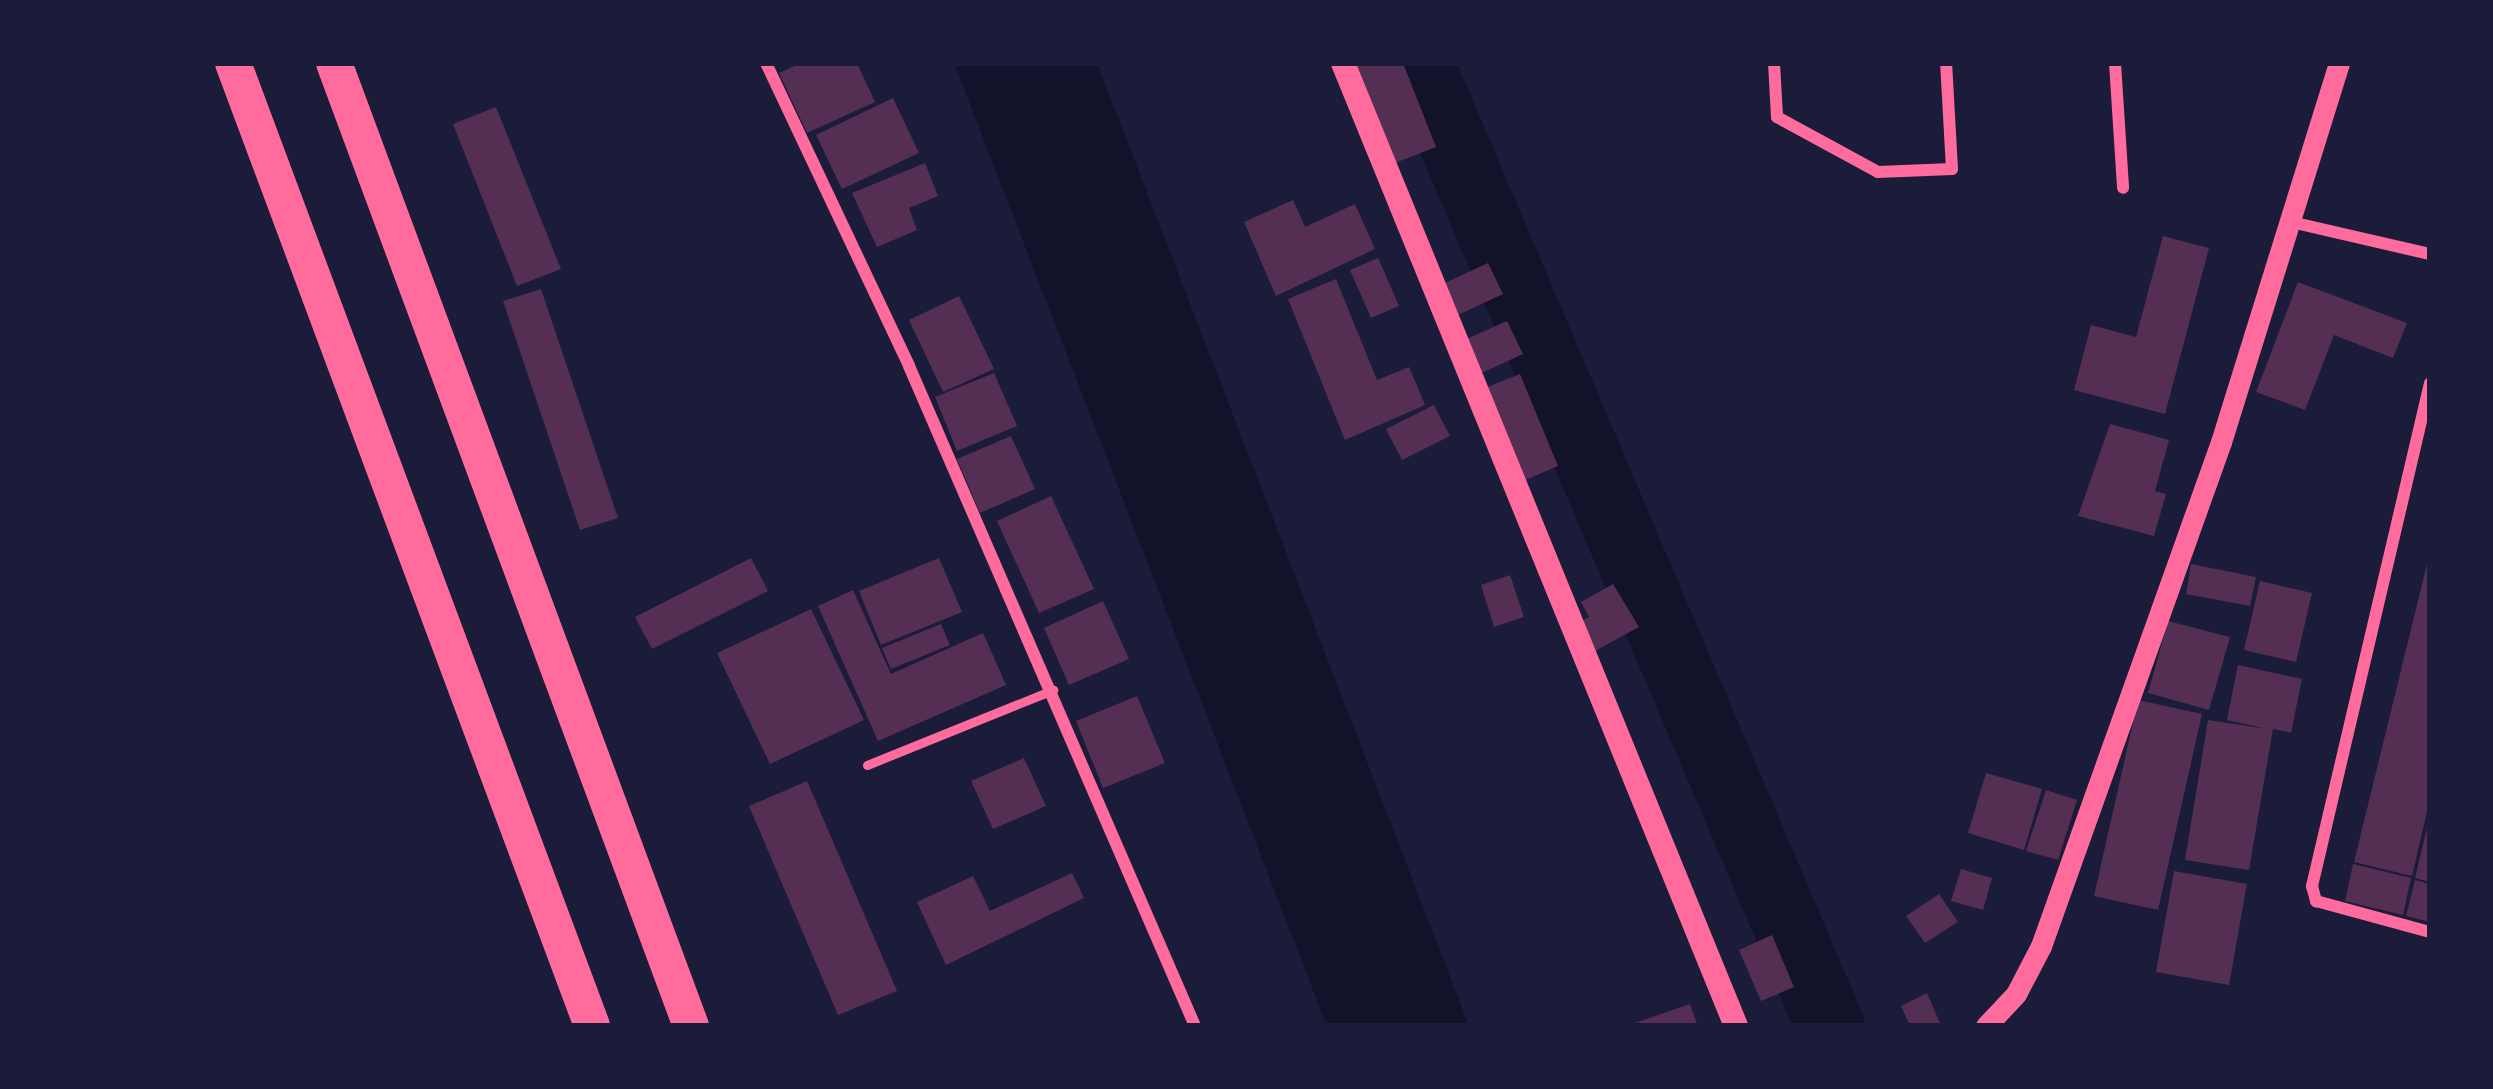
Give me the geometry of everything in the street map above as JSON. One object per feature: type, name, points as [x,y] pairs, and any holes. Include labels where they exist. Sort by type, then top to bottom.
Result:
[{"type":"highway","points":[[233,63],[592,1026]]},
{"type":"highway","points":[[334,63],[691,1026]]},
{"type":"main road","points":[[1343,63],[1736,1026]]},
{"type":"street","points":[[766,63],[1053,690],[1195,1026]]},
{"type":"street","points":[[1774,63],[1777,117],[1879,172],[1952,169],[1946,63]]},
{"type":"street","points":[[2115,63],[2122,188]]},
{"type":"street","points":[[1986,1026],[2016,994],[2041,946],[2291,222],[2339,63]]},
{"type":"street","points":[[2291,222],[2430,254]]},
{"type":"street","points":[[2430,383],[2312,886],[2317,901],[2430,932]]},
{"type":"lane","points":[[867,765],[1053,690]]},
{"type":"shaded area","points":[[954,63],[1097,63],[1469,1026],[1327,1026]]},
{"type":"building","points":[[801,63],[857,63],[875,102],[807,133],[779,73]]},
{"type":"building","points":[[1350,63],[1403,63],[1436,147],[1390,165]]},
{"type":"building","points":[[893,98],[919,153],[842,189],[816,135]]},
{"type":"building","points":[[496,107],[561,269],[517,286],[453,124]]},
{"type":"building","points":[[925,163],[938,196],[909,208],[917,230],[877,247],[852,193]]},
{"type":"building","points":[[1293,200],[1305,227],[1355,204],[1375,249],[1276,296],[1244,222]]},
{"type":"building","points":[[2163,236],[2209,248],[2165,414],[2074,390],[2091,325],[2136,337]]},
{"type":"building","points":[[1378,258],[1399,306],[1371,318],[1350,270]]},
{"type":"building","points":[[1488,263],[1503,294],[1458,315],[1443,284]]},
{"type":"building","points":[[1336,279],[1377,380],[1409,367],[1425,405],[1345,440],[1288,299]]},
{"type":"building","points":[[2298,282],[2407,323],[2393,358],[2334,335],[2305,410],[2256,392]]},
{"type":"building","points":[[541,289],[618,518],[580,530],[503,301]]},
{"type":"building","points":[[959,296],[994,369],[943,392],[909,320]]},
{"type":"building","points":[[1507,321],[1523,354],[1475,376],[1460,342]]},
{"type":"building","points":[[994,373],[1017,426],[957,451],[935,397]]},
{"type":"building","points":[[1520,374],[1558,466],[1523,481],[1485,388]]},
{"type":"building","points":[[1434,405],[1450,436],[1402,460],[1386,429]]},
{"type":"building","points":[[2110,424],[2169,440],[2155,491],[2166,494],[2154,536],[2078,516]]},
{"type":"building","points":[[1011,436],[1035,489],[980,513],[957,459]]},
{"type":"building","points":[[1051,496],[1094,589],[1039,613],[997,521]]},
{"type":"building","points":[[751,558],[768,591],[652,649],[635,617]]},
{"type":"building","points":[[939,558],[962,612],[881,645],[859,591]]},
{"type":"building","points":[[2428,560],[2430,799],[2412,876],[2354,862]]},
{"type":"building","points":[[2191,564],[2256,577],[2250,606],[2186,594]]},
{"type":"building","points":[[1510,575],[1524,617],[1494,627],[1481,585]]},
{"type":"building","points":[[2260,581],[2312,593],[2296,662],[2244,650]]},
{"type":"building","points":[[1613,584],[1639,627],[1593,652],[1577,624],[1589,617],[1581,602]]},
{"type":"building","points":[[853,590],[891,674],[983,633],[1006,685],[878,741],[818,606]]},
{"type":"building","points":[[1103,601],[1129,659],[1069,685],[1044,628]]},
{"type":"building","points":[[811,609],[864,720],[770,764],[717,653]]},
{"type":"building","points":[[2168,621],[2230,637],[2209,710],[2148,693]]},
{"type":"building","points":[[941,624],[950,645],[891,669],[882,648]]},
{"type":"building","points":[[2238,665],[2302,679],[2291,733],[2273,729],[2249,870],[2185,860],[2208,720],[2267,729],[2227,720]]},
{"type":"building","points":[[1137,696],[1165,763],[1103,788],[1076,721]]},
{"type":"building","points":[[2138,700],[2202,714],[2158,910],[2094,896]]},
{"type":"building","points":[[1024,758],[1046,806],[993,829],[971,781]]},
{"type":"building","points":[[1986,773],[2042,789],[2024,850],[1968,833]]},
{"type":"building","points":[[807,781],[897,991],[838,1015],[749,806]]},
{"type":"building","points":[[2046,790],[2077,800],[2058,860],[2026,851]]},
{"type":"building","points":[[2430,824],[2430,882],[2415,878]]},
{"type":"building","points":[[2353,864],[2411,878],[2403,915],[2345,901]]},
{"type":"building","points":[[1961,869],[1992,878],[1983,910],[1951,901]]},
{"type":"building","points":[[2174,871],[2247,884],[2229,985],[2156,972]]},
{"type":"building","points":[[1072,873],[1084,898],[946,965],[917,902],[973,876],[990,911]]},
{"type":"building","points":[[2415,880],[2430,884],[2430,922],[2406,916]]},
{"type":"building","points":[[1939,894],[1958,922],[1925,943],[1906,916]]},
{"type":"building","points":[[1772,935],[1794,987],[1761,1001],[1739,950]]},
{"type":"building","points":[[1927,993],[1940,1023],[1910,1026],[1901,1006]]},
{"type":"building","points":[[1690,1004],[1698,1026],[1629,1025]]},
{"type":"waterway","points":[[1419,63],[1830,1026]]}]
